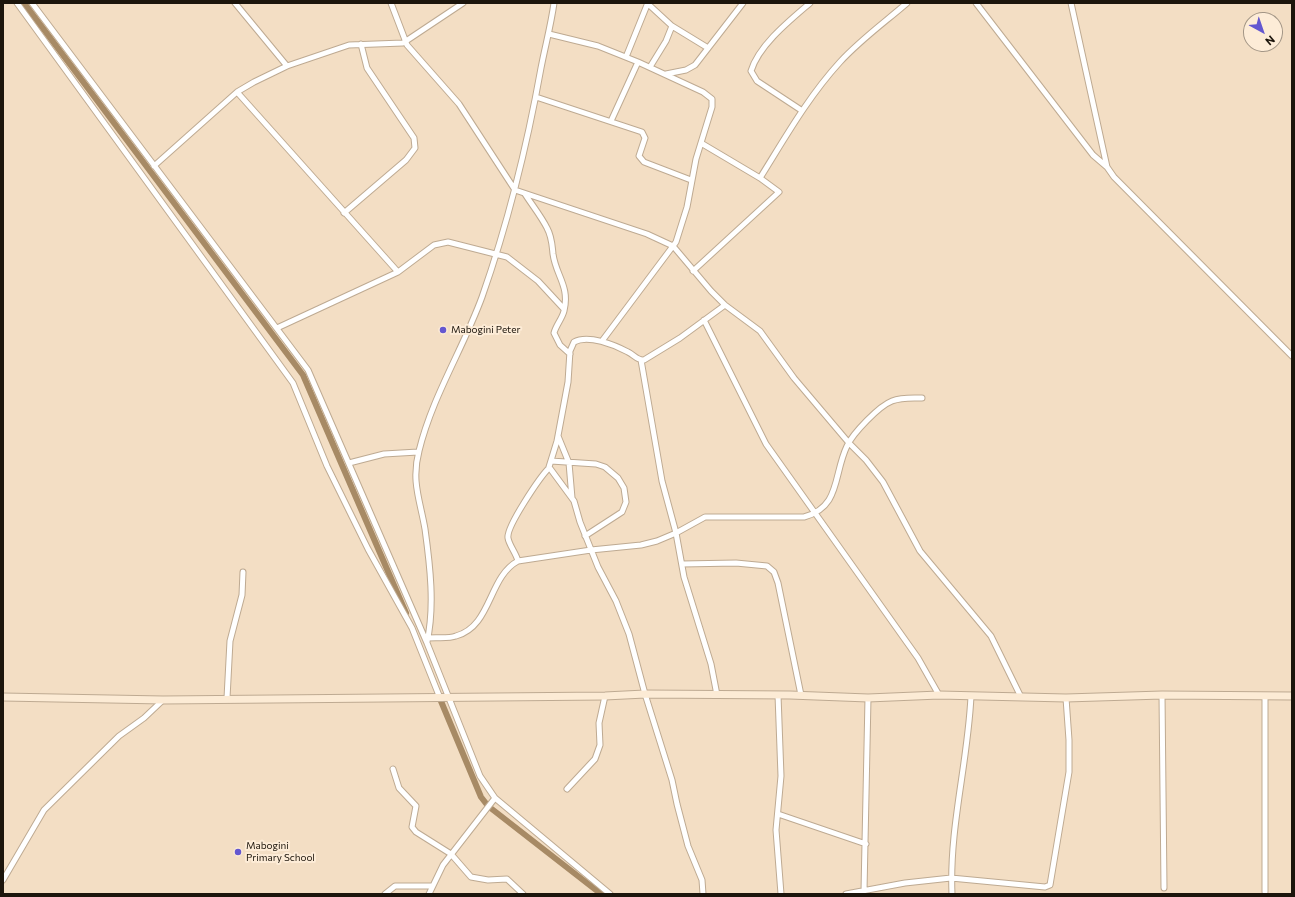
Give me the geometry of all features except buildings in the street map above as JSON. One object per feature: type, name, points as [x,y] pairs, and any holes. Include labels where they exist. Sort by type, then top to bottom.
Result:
[{"type":"street","points":[[17,3],[293,383],[327,466],[368,549],[412,628],[440,698]]},
{"type":"street","points":[[32,3],[308,370],[427,640],[480,776],[495,798],[610,894]]},
{"type":"street","points":[[235,3],[287,66]]},
{"type":"street","points":[[391,3],[405,42],[459,104],[515,190],[647,234],[673,246],[693,271],[725,305],[760,331],[785,366],[849,443],[866,460],[887,488],[920,551],[991,636],[1021,697]]},
{"type":"street","points":[[154,166],[237,92],[287,66],[348,45],[405,42],[463,3]]},
{"type":"street","points":[[427,640],[430,629],[430,582],[425,529],[415,488],[414,476],[418,452],[427,423],[481,299],[496,253],[515,190],[536,97],[554,3]]},
{"type":"street","points":[[666,74],[691,68],[743,3]]},
{"type":"street","points":[[801,110],[757,81],[751,71],[765,47],[774,36],[810,3]]},
{"type":"street","points":[[760,178],[801,110],[842,60],[907,3]]},
{"type":"street","points":[[976,3],[1093,155],[1107,167],[1114,177],[1177,242],[1292,356]]},
{"type":"street","points":[[1071,3],[1107,167]]},
{"type":"street","points":[[626,57],[647,4],[672,26],[708,48]]},
{"type":"street","points":[[650,67],[666,41],[672,26]]},
{"type":"street","points":[[549,34],[598,46],[626,57],[703,92],[712,99],[712,107],[691,180],[687,207],[678,238],[602,341]]},
{"type":"street","points":[[344,213],[406,160],[415,148],[414,138],[375,84],[367,68],[362,44]]},
{"type":"street","points":[[611,121],[638,62]]},
{"type":"street","points":[[237,92],[398,272]]},
{"type":"street","points":[[536,97],[643,133],[645,138],[640,156],[644,162],[691,180]]},
{"type":"street","points":[[693,271],[777,196],[778,190],[701,143]]},
{"type":"street","points":[[524,193],[547,228],[552,239],[553,254],[558,273],[565,288],[564,309],[554,333],[560,345],[570,354]]},
{"type":"street","points":[[277,328],[398,272],[434,245],[448,242],[496,253],[506,257],[538,281],[564,309]]},
{"type":"street","points":[[518,561],[516,553],[508,539],[508,534],[517,515],[549,468],[558,435],[568,382],[570,348],[576,341],[602,341],[624,350],[641,360],[651,357],[725,305]]},
{"type":"street","points":[[704,320],[766,444],[918,658],[939,696]]},
{"type":"street","points":[[641,360],[662,481],[676,533],[682,564],[711,664],[717,696]]},
{"type":"street","points":[[427,640],[456,636],[470,629],[479,620],[502,577],[511,566],[518,561],[591,550],[641,545],[657,541],[676,533],[705,517],[804,517],[817,514],[831,498],[842,459],[849,443],[878,411],[891,402],[903,398],[922,398]]},
{"type":"street","points":[[558,435],[569,463],[572,498]]},
{"type":"street","points":[[349,464],[384,454],[418,452]]},
{"type":"street","points":[[551,461],[596,464],[605,467],[618,478],[624,488],[626,502],[622,512],[585,536]]},
{"type":"street","points":[[549,468],[572,498],[577,508],[585,536],[629,634],[645,694],[672,780],[688,846],[702,880],[703,894]]},
{"type":"street","points":[[682,564],[736,563],[767,566],[771,568],[776,576],[780,591],[784,618],[801,695]]},
{"type":"street","points":[[227,698],[230,641],[242,595],[243,572]]},
{"type":"street","points":[[3,697],[163,700],[227,698],[605,696],[645,694],[717,696],[801,695],[868,698],[939,696],[1066,698],[1162,695],[1292,696]]},
{"type":"street","points":[[778,695],[781,776],[777,860],[781,894]]},
{"type":"street","points":[[1162,695],[1164,888]]},
{"type":"street","points":[[567,789],[594,759],[600,745],[599,723],[605,696]]},
{"type":"street","points":[[952,894],[951,878],[960,783],[970,726],[971,696]]},
{"type":"street","points":[[1265,696],[1265,892]]},
{"type":"street","points":[[864,891],[868,698]]},
{"type":"street","points":[[846,894],[951,878],[1045,887],[1050,885],[1069,772],[1069,740],[1066,698]]},
{"type":"street","points":[[3,880],[44,810],[118,736],[144,718],[163,700]]},
{"type":"street","points":[[393,769],[399,788],[416,806],[412,822],[413,829],[451,854],[471,877],[488,880],[506,880],[523,894]]},
{"type":"street","points":[[429,894],[432,886],[451,854],[495,798]]},
{"type":"street","points":[[778,814],[866,844]]},
{"type":"street","points":[[385,894],[395,886],[432,886]]},
{"type":"waterway","points":[[24,3],[303,375],[406,613]]},
{"type":"waterway","points":[[438,694],[481,797],[488,806],[601,894]]},
{"type":"place","name":"Mabogini Peter","points":[[443,330]]},
{"type":"place","name":"Mabogini Primary School","points":[[238,852]]}]
